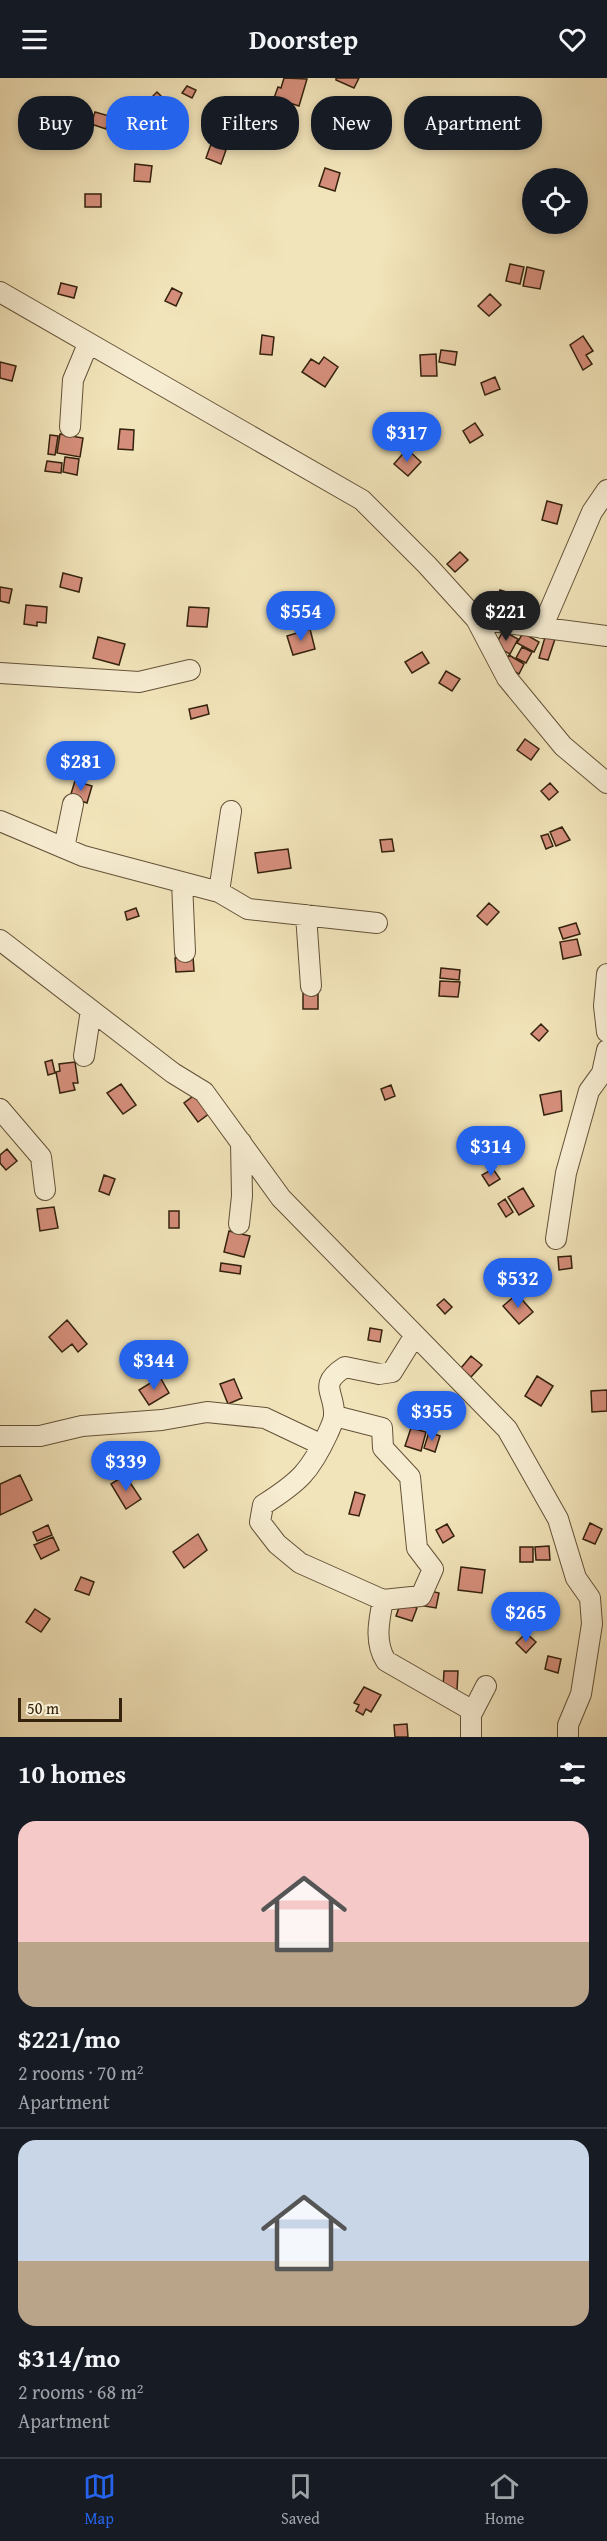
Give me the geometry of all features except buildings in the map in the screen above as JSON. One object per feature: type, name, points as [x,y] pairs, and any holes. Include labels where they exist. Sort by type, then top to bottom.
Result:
[{"type":"street","points":[[0,292],[362,500],[427,565],[476,619],[507,678],[563,746],[607,783]]},
{"type":"street","points":[[70,427],[73,380],[88,344]]},
{"type":"street","points":[[542,628],[592,512],[607,490]]},
{"type":"street","points":[[476,619],[607,636]]},
{"type":"street","points":[[0,673],[139,682],[190,670]]},
{"type":"street","points":[[64,848],[74,804]]},
{"type":"street","points":[[219,892],[231,811]]},
{"type":"street","points":[[0,821],[83,856],[219,892],[248,909],[377,923]]},
{"type":"street","points":[[182,882],[185,952]]},
{"type":"street","points":[[306,915],[311,986]]},
{"type":"street","points":[[0,940],[173,1073],[204,1092],[281,1198],[507,1429],[558,1519],[576,1578],[590,1598],[592,1624],[581,1694],[568,1725],[568,1737]]},
{"type":"street","points":[[607,974],[604,1006],[607,1032]]},
{"type":"street","points":[[84,1056],[91,1010]]},
{"type":"street","points":[[556,1239],[566,1173],[589,1091],[602,1073],[607,1050]]},
{"type":"street","points":[[0,1109],[41,1157],[45,1190]]},
{"type":"street","points":[[239,1224],[242,1196],[241,1142]]},
{"type":"street","points":[[335,1416],[382,1428],[383,1448],[410,1477],[417,1548],[433,1569],[421,1596],[383,1600],[300,1563],[277,1544],[260,1522],[263,1505],[297,1483],[318,1455],[335,1416],[328,1391],[333,1374],[345,1367],[379,1374],[392,1372],[415,1335]]},
{"type":"street","points":[[0,1436],[40,1436],[82,1426],[162,1420],[207,1412],[265,1418],[322,1445]]},
{"type":"street","points":[[383,1600],[379,1619],[379,1651],[386,1661],[473,1711]]},
{"type":"street","points":[[471,1737],[473,1711],[486,1686]]}]
